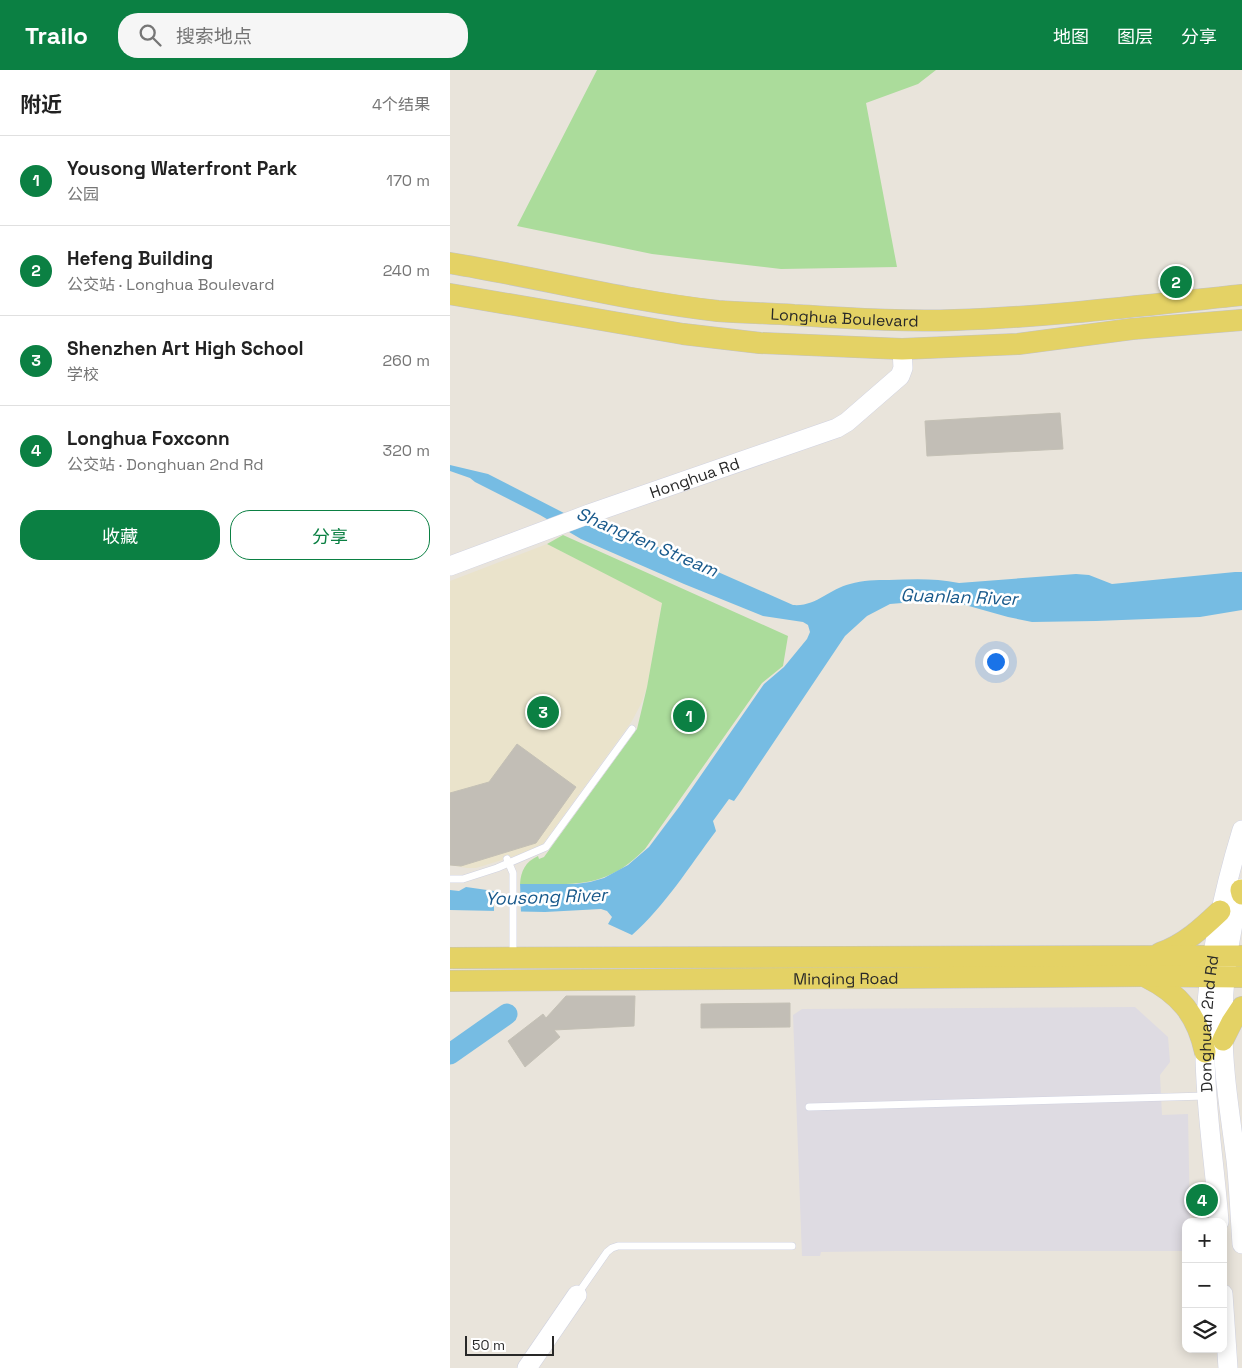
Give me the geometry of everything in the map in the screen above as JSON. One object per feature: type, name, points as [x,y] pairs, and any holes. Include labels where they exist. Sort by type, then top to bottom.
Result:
[{"type":"main road","name":"Longhua Boulevard","points":[[450,263],[516,274],[619,296],[719,311],[849,319],[953,320],[1011,317],[1242,295]]},
{"type":"main road","name":"Longhua Boulevard","points":[[450,294],[683,334],[760,343],[902,350],[1018,344],[1132,330],[1242,320]]},
{"type":"main road","name":"Honghua Rd","points":[[450,566],[589,514],[837,428],[847,422],[900,376],[903,368],[902,350]]},
{"type":"main road","name":"Donghuan 2nd Rd","points":[[1219,1218],[1207,1096],[1205,1052],[1207,999],[1227,966],[1220,911],[1242,830]]},
{"type":"main road","name":"Donghuan 2nd Rd","points":[[1242,891],[1232,929],[1223,1019],[1227,1095],[1236,1161],[1242,1244]]},
{"type":"main road","points":[[1205,1052],[1196,1021],[1185,1006],[1146,966],[1198,932],[1220,911]]},
{"type":"main road","name":"Minqing Road","points":[[450,958],[513,948],[1146,966]]},
{"type":"main road","name":"Minqing Road","points":[[450,981],[1146,966],[1227,966]]},
{"type":"main road","points":[[1224,1040],[1232,1022],[1242,1007]]},
{"type":"main road","points":[[527,1368],[577,1295]]},
{"type":"main road","points":[[1224,1308],[1228,1368]]},
{"type":"lane","points":[[450,879],[463,879],[546,847],[632,729]]},
{"type":"lane","points":[[508,861],[513,873],[513,948]]},
{"type":"lane","points":[[809,1106],[1207,1096]]},
{"type":"lane","points":[[577,1295],[607,1252],[618,1246],[792,1246]]},
{"type":"shaded area","points":[[547,544],[662,602],[647,687],[632,721],[540,848],[476,868],[450,865],[450,581]]},
{"type":"shaded area","points":[[1135,1007],[1168,1037],[1170,1062],[1160,1075],[1162,1115],[1188,1114],[1190,1218],[1182,1218],[1182,1251],[896,1251],[821,1252],[820,1256],[802,1256],[793,1015],[802,1009]]},
{"type":"green space","points":[[597,70],[936,70],[918,84],[866,103],[897,267],[781,269],[652,254],[517,226]]},
{"type":"green space","points":[[563,535],[788,636],[783,666],[762,683],[645,849],[616,872],[602,878],[572,884],[520,884],[521,875],[527,864],[538,856],[539,859],[544,857],[637,729],[647,687],[662,603],[547,544]]},
{"type":"water","points":[[450,465],[488,474],[599,531],[645,542],[793,605],[816,601],[842,586],[869,580],[924,579],[959,583],[1076,574],[1089,575],[1112,584],[1242,572],[1242,610],[1200,617],[1032,622],[951,601],[938,600],[890,604],[867,616],[845,636],[739,794],[734,801],[729,799],[713,821],[716,831],[666,899],[632,935],[608,924],[612,917],[607,911],[601,909],[545,912],[450,910],[450,890],[459,891],[466,887],[494,891],[520,884],[576,884],[604,878],[628,865],[649,847],[764,684],[784,667],[807,639],[810,632],[808,625],[803,622],[763,616],[581,539],[470,478],[450,471]]},
{"type":"pier","points":[[520,882],[521,914],[494,914],[494,888]]},
{"type":"building","points":[[1060,413],[1063,449],[927,456],[925,421]]},
{"type":"building","points":[[517,744],[576,787],[536,843],[461,866],[450,865],[450,793],[489,782]]},
{"type":"building","points":[[566,996],[635,996],[634,1026],[554,1030],[560,1037],[525,1067],[508,1041],[543,1014],[546,1018]]},
{"type":"building","points":[[790,1003],[790,1027],[701,1028],[701,1004]]},
{"type":"waterway","points":[[450,1054],[507,1014]]},
{"type":"place","name":"Hefeng Building","points":[[1176,282]]},
{"type":"place","name":"Shenzhen Art High School","points":[[543,712]]},
{"type":"place","name":"Yousong Waterfront Park","points":[[689,716]]},
{"type":"place","name":"Longhua Foxconn","points":[[1202,1200]]},
{"type":"water label","name":"Shangfen Stream","points":[[647,542]]},
{"type":"water label","name":"Guanlan River","points":[[959,597]]},
{"type":"water label","name":"Yousong River","points":[[546,897]]}]
